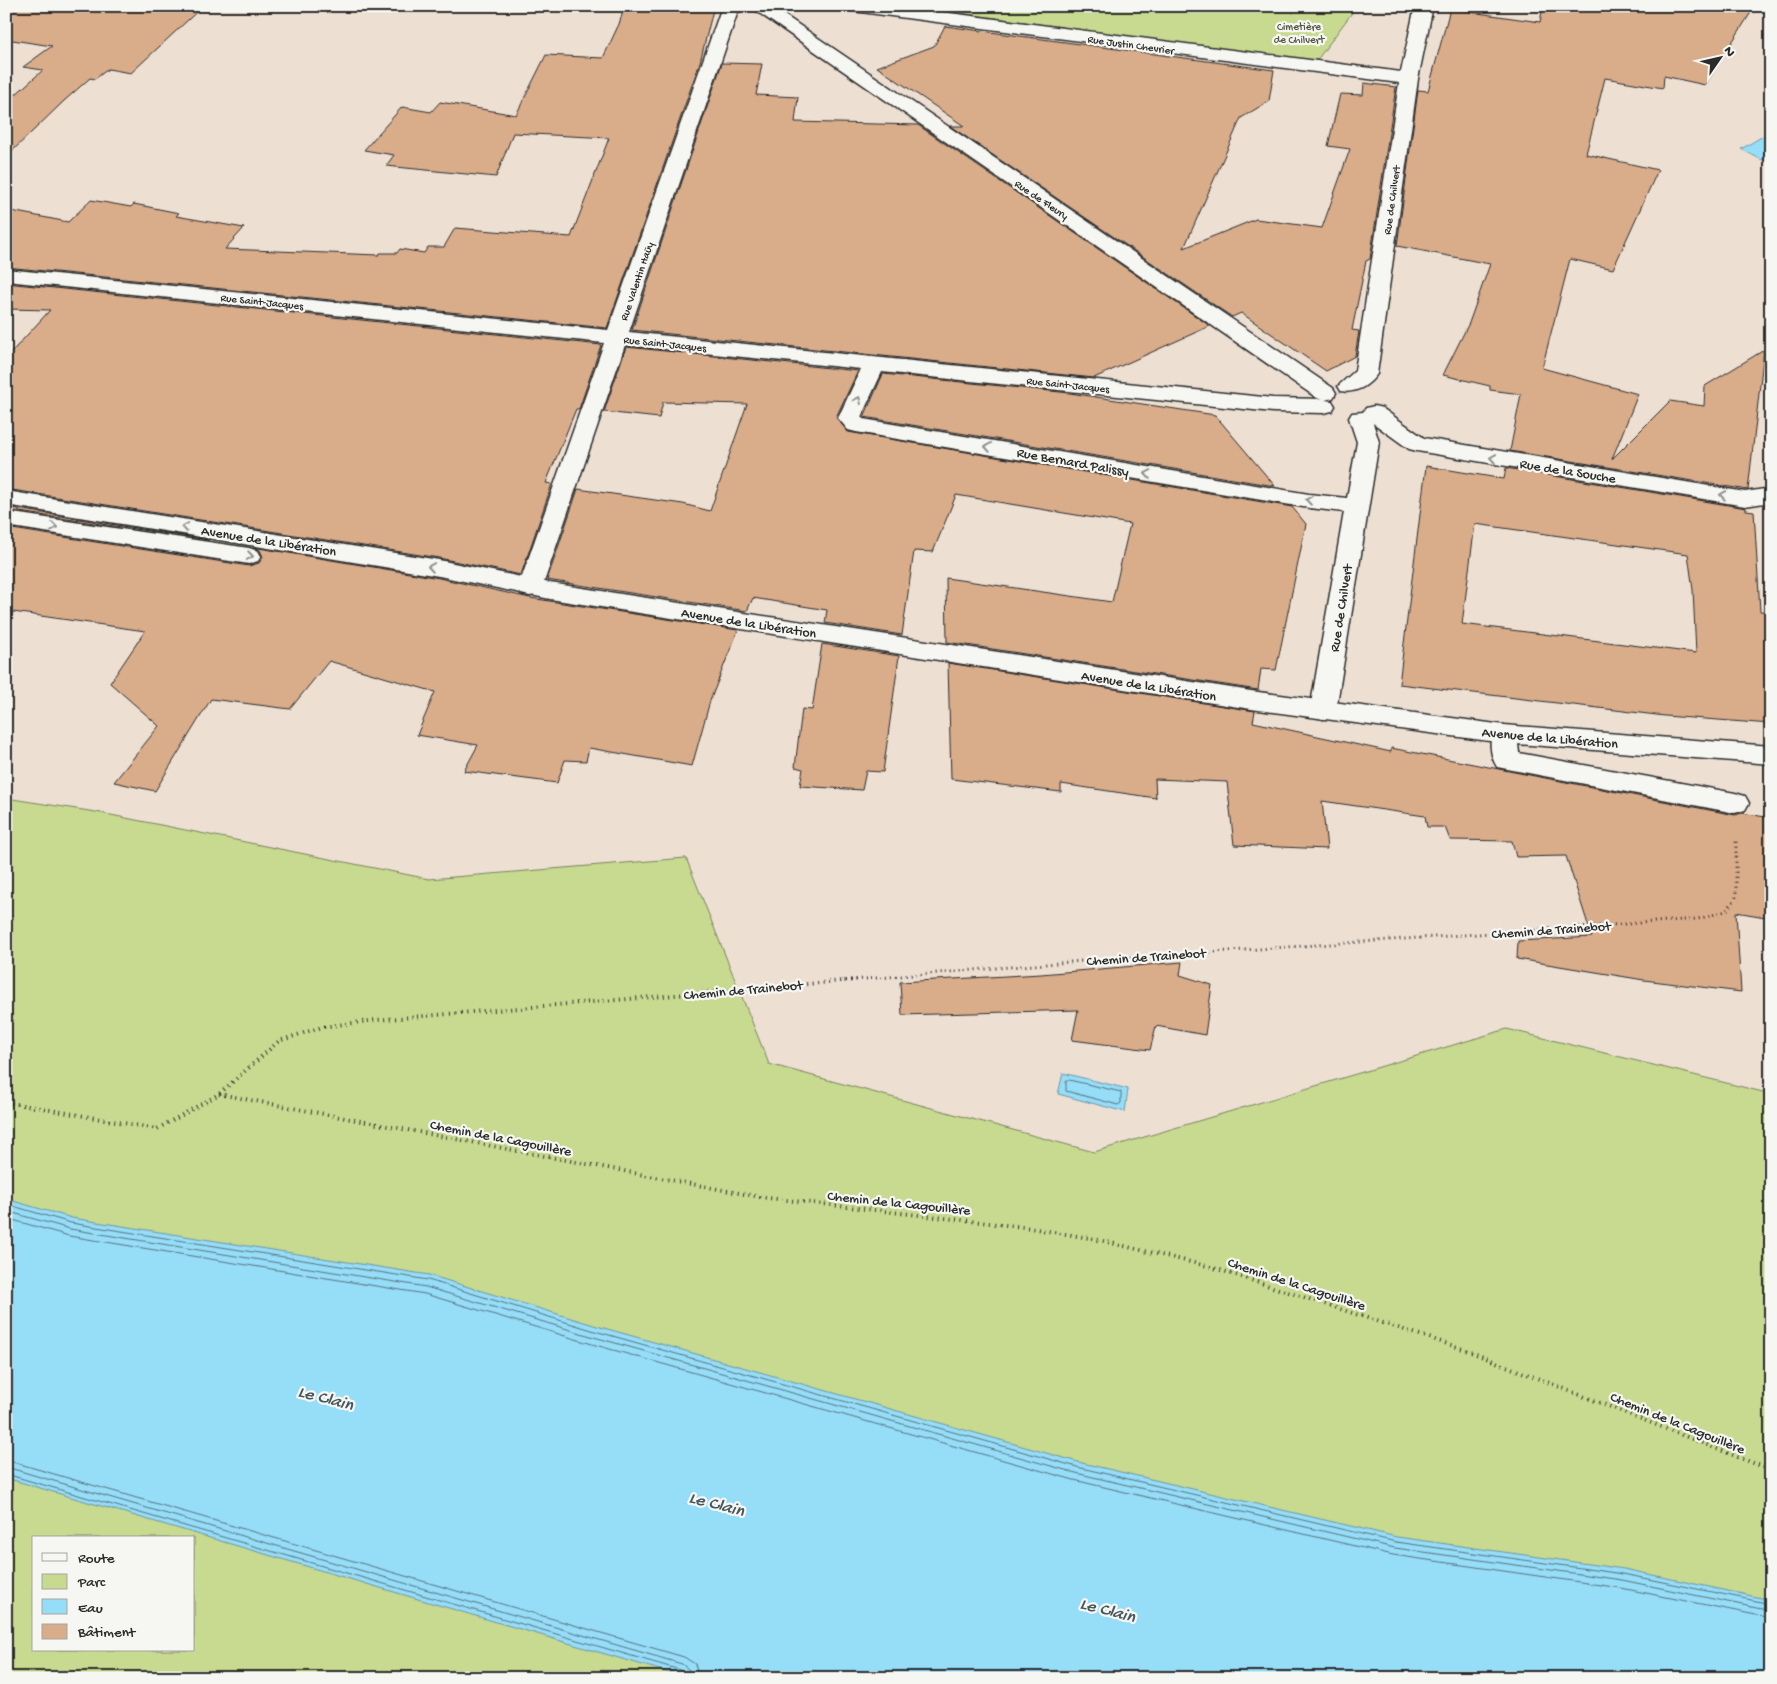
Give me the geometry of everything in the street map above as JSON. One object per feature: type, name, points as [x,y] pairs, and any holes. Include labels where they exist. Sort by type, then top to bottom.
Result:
[{"type":"street","name":"Rue Valentin Haüy","points":[[530,588],[729,12],[736,6]]},
{"type":"street","name":"Rue de Fleury","points":[[758,6],[794,28],[1325,400]]},
{"type":"street","name":"Rue Justin Chevrier","points":[[854,6],[1409,79]]},
{"type":"street","name":"Rue de Chilvert","points":[[1349,386],[1366,374],[1409,79],[1424,6]]},
{"type":"street","name":"Rue Saint-Jacques","points":[[6,275],[1273,405],[1325,400]]},
{"type":"street","name":"Rue Bernard Palissy","points":[[874,364],[850,418],[856,425],[1309,500],[1357,506]]},
{"type":"street","name":"Rue de Chilvert","points":[[1324,710],[1368,442],[1367,416],[1378,408],[1377,398],[1366,389],[1349,386],[1335,387],[1325,400]]},
{"type":"street","points":[[1325,400],[1343,417],[1367,416]]},
{"type":"street","name":"Rue de la Souche","points":[[1367,416],[1417,444],[1746,499],[1771,495]]},
{"type":"street","name":"Avenue de la Libération","points":[[6,498],[438,568],[530,588],[1251,700],[1504,734],[1771,755]]},
{"type":"street","name":"Avenue de la Libération","points":[[6,519],[440,585],[530,588]]},
{"type":"street","points":[[1504,734],[1506,760],[1735,803]]},
{"type":"path","points":[[1206,6],[1293,12],[1308,6]]},
{"type":"path","name":"Chemin de Trainebot","points":[[219,1094],[279,1042],[322,1027],[376,1020],[1082,960],[1698,919],[1726,911],[1736,898],[1735,803]]},
{"type":"path","points":[[6,1102],[157,1128],[219,1094]]},
{"type":"path","name":"Chemin de la Cagouillère","points":[[219,1094],[760,1197],[870,1212],[1024,1227],[1095,1238],[1212,1267],[1463,1349],[1771,1470]]},
{"type":"green space","name":"Cimetière de Chilvert","points":[[910,6],[1357,6],[1317,60],[1303,61]]},
{"type":"green space","points":[[6,798],[96,812],[429,879],[686,858],[769,1064],[1094,1152],[1507,1029],[1771,1094],[1771,1678],[6,1678]]},
{"type":"water","points":[[1770,132],[1771,155],[1762,160],[1741,149]]},
{"type":"water","points":[[1063,1073],[1128,1089],[1125,1112],[1058,1094]]},
{"type":"water","name":"Le Clain","points":[[6,1199],[72,1218],[429,1275],[597,1326],[1078,1462],[1397,1537],[1624,1569],[1771,1600],[1771,1678],[687,1678],[6,1478]]},
{"type":"building","points":[[6,6],[203,6],[131,73],[108,69],[95,79],[90,78],[6,157],[6,103],[43,70],[23,67],[52,46],[6,39]]},
{"type":"building","points":[[630,6],[714,6],[700,62],[607,328],[6,267],[6,210],[68,222],[91,200],[131,207],[134,204],[179,213],[176,216],[244,228],[225,249],[379,255],[380,253],[397,253],[400,249],[424,253],[428,247],[444,247],[455,228],[571,237],[609,138],[513,133],[496,177],[386,166],[394,155],[364,150],[402,107],[431,112],[440,102],[516,115],[546,55],[603,58],[619,24],[624,8]]},
{"type":"building","points":[[1543,6],[1755,6],[1705,85],[1664,76],[1663,88],[1605,78],[1586,154],[1658,170],[1613,269],[1570,259],[1542,368],[1638,394],[1612,459],[1670,401],[1704,406],[1705,386],[1764,350],[1748,490],[1510,451],[1521,394],[1490,390],[1490,386],[1443,375],[1469,323],[1490,264],[1397,246],[1418,90],[1428,91],[1450,9],[1540,22]]},
{"type":"building","points":[[945,26],[1274,70],[1269,101],[1241,118],[1184,248],[1256,219],[1322,228],[1350,149],[1328,146],[1340,94],[1363,95],[1364,83],[1396,87],[1370,259],[1366,261],[1352,330],[1359,331],[1355,356],[1326,371],[1241,313],[1232,317],[950,126],[964,126],[877,67],[934,46]]},
{"type":"building","points":[[722,63],[762,64],[756,95],[798,97],[795,122],[918,125],[1210,326],[1094,378],[632,330]]},
{"type":"building","points":[[6,283],[601,345],[579,409],[576,409],[546,483],[552,484],[521,575],[439,558],[6,489],[6,358],[50,310],[6,309]]},
{"type":"building","points":[[626,347],[858,371],[836,417],[848,432],[1292,507],[1306,524],[1276,670],[1261,669],[1258,690],[947,642],[946,578],[1112,602],[1130,524],[956,495],[933,552],[914,551],[902,635],[825,623],[827,610],[753,598],[747,611],[547,580],[578,489],[683,504],[710,511],[747,404],[663,402],[659,418],[604,412]]},
{"type":"building","points":[[883,374],[1070,393],[1215,415],[1275,486],[864,417]]},
{"type":"building","points":[[1426,466],[1504,479],[1506,468],[1746,508],[1746,510],[1754,511],[1760,611],[1771,612],[1771,724],[1665,716],[1399,684]],"holes":[[[1475,524],[1688,554],[1693,590],[1696,653],[1462,624]]]},
{"type":"building","points":[[6,507],[209,540],[6,510]]},
{"type":"building","points":[[6,528],[249,566],[259,563],[263,557],[260,550],[253,547],[439,578],[530,598],[738,630],[710,701],[692,766],[589,748],[586,761],[565,760],[557,783],[464,771],[478,745],[417,735],[435,692],[329,661],[290,709],[211,699],[155,791],[114,782],[159,726],[110,683],[145,631],[6,611]]},
{"type":"building","points":[[822,644],[899,656],[883,772],[866,771],[862,790],[800,786],[803,769],[795,767],[802,709],[812,710]]},
{"type":"building","points":[[948,663],[1255,711],[1253,722],[1391,752],[1391,748],[1735,815],[1742,813],[1771,818],[1771,918],[1736,912],[1741,992],[1644,980],[1517,959],[1518,941],[1592,937],[1566,856],[1516,857],[1512,841],[1450,840],[1445,827],[1427,827],[1425,816],[1322,801],[1327,849],[1234,845],[1227,782],[1155,779],[1156,798],[1061,784],[1061,792],[951,779]]},
{"type":"building","points":[[1182,962],[1180,975],[1212,985],[1205,1035],[1156,1026],[1150,1050],[1072,1040],[1078,1010],[902,1015],[900,982],[1041,974]]}]
